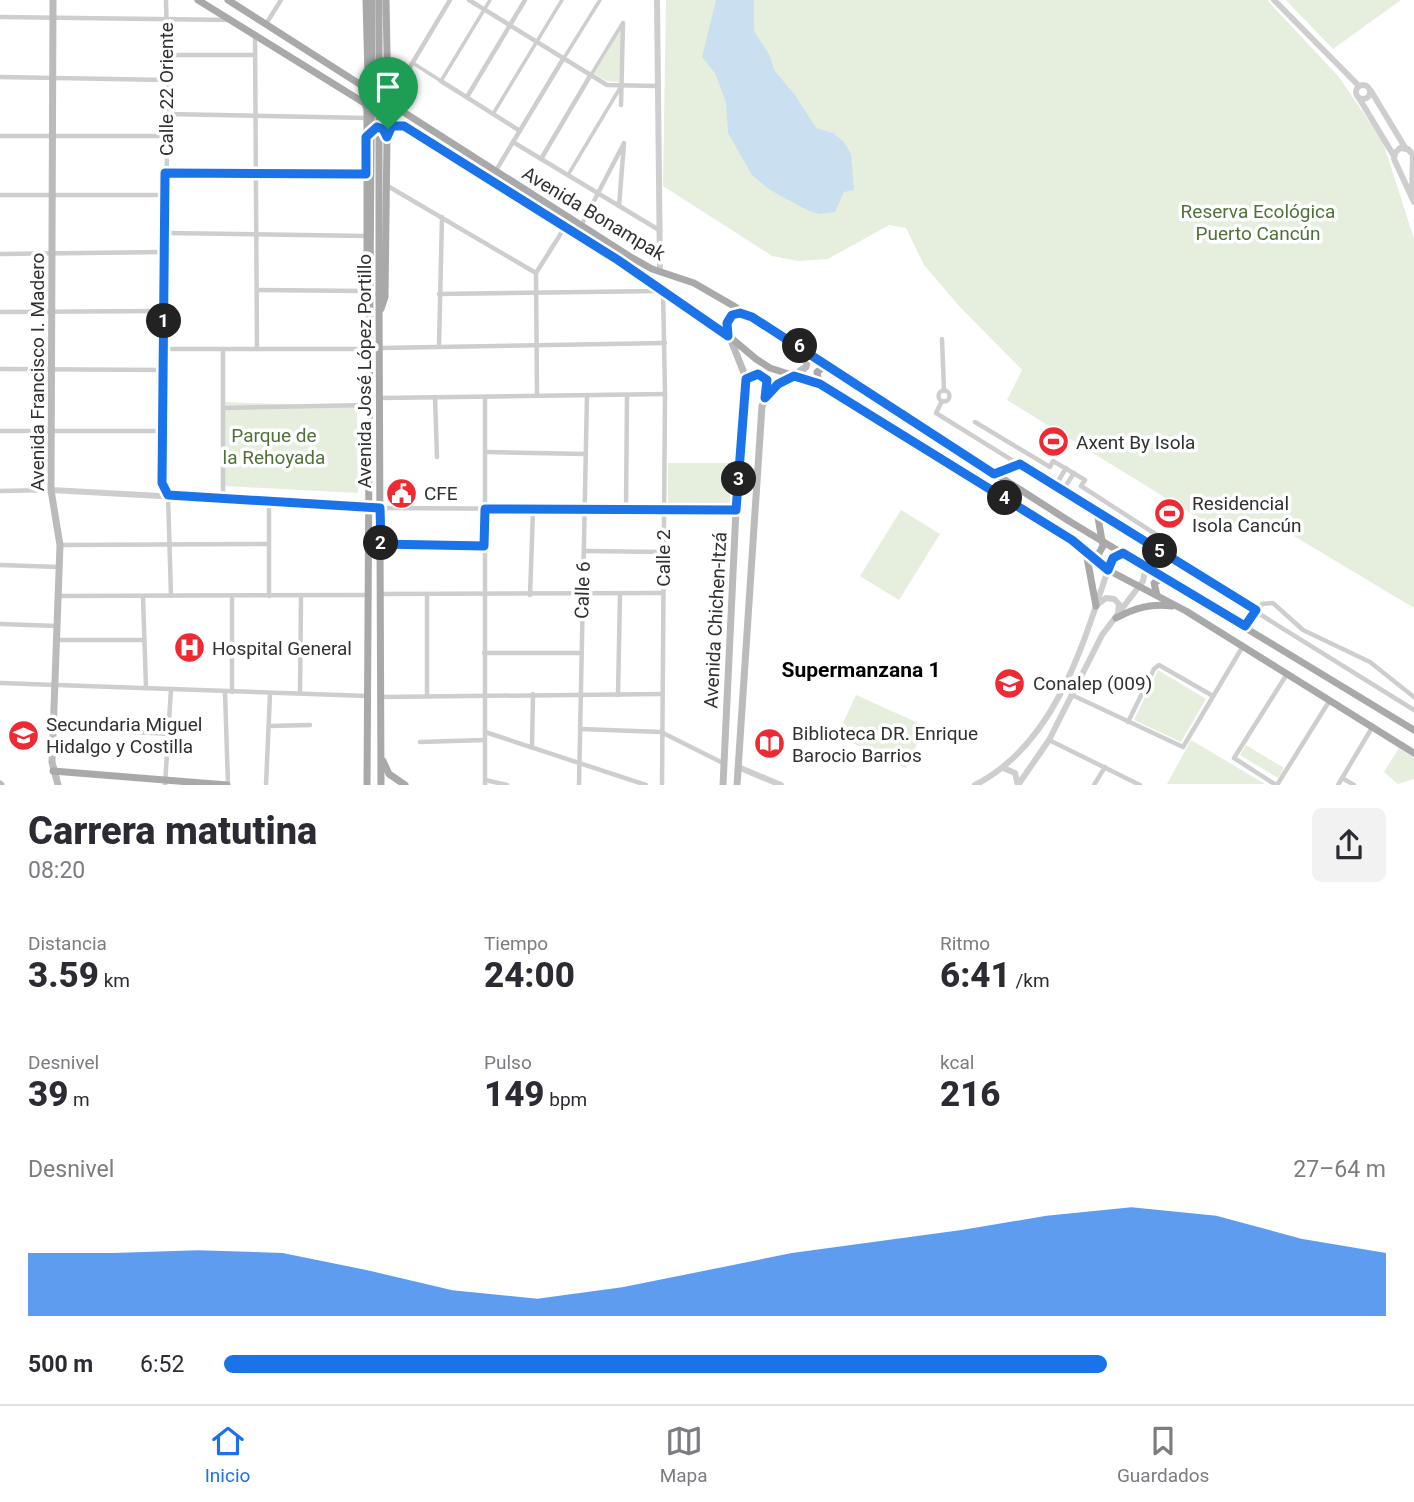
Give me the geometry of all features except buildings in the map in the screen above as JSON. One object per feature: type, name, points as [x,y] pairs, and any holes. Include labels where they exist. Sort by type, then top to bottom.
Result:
[{"type":"main road","name":"Avenida Francisco I. Madero","points":[[53,0],[51,490],[60,545],[54,727],[54,771],[58,785]]},
{"type":"main road","name":"Avenida Bonampak","points":[[198,0],[363,99],[663,290],[728,336],[755,359],[820,384],[1088,554],[1108,570],[1180,608],[1414,753]]},
{"type":"main road","name":"Avenida Bonampak","points":[[228,0],[581,227],[660,272],[694,283],[752,317],[994,474],[1414,730]]},
{"type":"main road","points":[[363,88],[368,68],[369,0]]},
{"type":"main road","name":"Avenida José López Portillo","points":[[367,785],[369,0]]},
{"type":"main road","name":"Avenida José López Portillo","points":[[379,0],[381,785]]},
{"type":"main road","points":[[386,0],[388,104]]},
{"type":"main road","points":[[288,53],[293,43]]},
{"type":"main road","points":[[368,68],[377,75],[387,70]]},
{"type":"main road","points":[[363,99],[367,118],[368,291]]},
{"type":"main road","points":[[380,313],[385,297],[387,137],[392,126],[404,126]]},
{"type":"main road","points":[[366,137],[377,127],[383,129],[387,137]]},
{"type":"main road","points":[[728,336],[727,323],[732,315],[740,313],[752,317]]},
{"type":"main road","name":"Avenida Chichen-Itzá","points":[[723,785],[736,510],[746,379],[728,336]]},
{"type":"main road","points":[[765,398],[778,384],[794,376],[807,364],[804,349]]},
{"type":"main road","points":[[820,384],[816,378],[817,372],[822,368],[830,369]]},
{"type":"main road","points":[[746,379],[758,374],[767,380],[765,398]]},
{"type":"main road","name":"Avenida Chichen-Itzá","points":[[737,785],[762,406],[765,398]]},
{"type":"main road","points":[[994,474],[1020,464]]},
{"type":"main road","points":[[1096,606],[1088,554],[1102,551],[1097,512]]},
{"type":"main road","points":[[1157,595],[1154,583],[1165,577]]},
{"type":"main road","points":[[1116,618],[1137,607],[1159,604],[1180,608]]},
{"type":"main road","points":[[725,741],[733,738],[740,743]]},
{"type":"main road","points":[[381,754],[390,774],[405,785]]},
{"type":"main road","points":[[54,771],[227,785]]},
{"type":"street","name":"Calle 22 Oriente","points":[[166,0],[168,80],[165,136],[162,483],[168,495],[171,596]]},
{"type":"street","points":[[266,24],[281,0]]},
{"type":"street","points":[[387,70],[408,72],[450,0]]},
{"type":"street","points":[[469,0],[607,85],[657,86]]},
{"type":"street","points":[[441,81],[490,0]]},
{"type":"street","points":[[467,97],[525,0]]},
{"type":"street","points":[[493,114],[562,0]]},
{"type":"street","points":[[495,172],[600,0]]},
{"type":"street","points":[[657,0],[660,272]]},
{"type":"street","points":[[1273,0],[1359,86]]},
{"type":"street","points":[[0,17],[226,22],[232,19]]},
{"type":"street","points":[[541,159],[623,23]]},
{"type":"street","points":[[621,105],[623,23]]},
{"type":"street","points":[[256,33],[254,115],[257,172],[257,349]]},
{"type":"street","points":[[167,55],[255,55]]},
{"type":"street","points":[[413,63],[520,131]]},
{"type":"street","points":[[0,77],[168,80]]},
{"type":"street","points":[[1359,86],[1367,85],[1409,147],[1413,159],[1413,198]]},
{"type":"street","points":[[568,175],[621,86]]},
{"type":"street","points":[[1359,86],[1356,91],[1359,98],[1394,156],[1413,198]]},
{"type":"street","points":[[1359,98],[1368,97],[1371,91]]},
{"type":"street","points":[[167,114],[367,118]]},
{"type":"street","points":[[1382,135],[1394,128]]},
{"type":"street","points":[[0,135],[165,136]]},
{"type":"street","points":[[513,142],[660,230]]},
{"type":"street","points":[[581,227],[625,143],[619,206]]},
{"type":"street","points":[[1394,156],[1398,150],[1409,147]]},
{"type":"street","points":[[1397,165],[1406,167],[1413,159]]},
{"type":"street","points":[[165,173],[366,174]]},
{"type":"street","points":[[385,184],[536,273]]},
{"type":"street","points":[[0,195],[165,195]]},
{"type":"street","points":[[439,346],[442,217]]},
{"type":"street","points":[[537,395],[536,273],[565,227]]},
{"type":"street","points":[[165,233],[366,236]]},
{"type":"street","points":[[0,254],[165,252]]},
{"type":"street","points":[[257,290],[368,291]]},
{"type":"street","points":[[439,294],[663,290]]},
{"type":"street","name":"Calle 2","points":[[662,785],[666,394],[663,290]]},
{"type":"street","points":[[0,312],[164,311]]},
{"type":"street","points":[[942,339],[944,390],[939,395],[942,401],[936,413],[1056,485],[1414,710]]},
{"type":"street","points":[[380,348],[665,343]]},
{"type":"street","points":[[165,349],[369,349]]},
{"type":"street","points":[[223,349],[223,499]]},
{"type":"street","points":[[0,369],[164,370]]},
{"type":"street","points":[[381,398],[666,394]]},
{"type":"street","name":"Calle 6","points":[[579,785],[587,395]]},
{"type":"street","points":[[626,510],[627,396]]},
{"type":"street","points":[[435,397],[437,457]]},
{"type":"street","points":[[485,397],[485,782],[507,785]]},
{"type":"street","points":[[223,408],[368,405]]},
{"type":"street","points":[[975,422],[1050,467],[1053,461],[1066,468],[1085,480],[1081,486],[1157,535]]},
{"type":"street","points":[[0,431],[163,430]]},
{"type":"street","points":[[485,452],[587,454]]},
{"type":"street","points":[[1056,485],[1066,468]]},
{"type":"street","points":[[1063,490],[1074,473]]},
{"type":"street","points":[[0,491],[51,490],[168,495],[369,508],[533,511],[663,508],[736,510]]},
{"type":"street","points":[[269,501],[269,596]]},
{"type":"street","points":[[530,595],[533,511]]},
{"type":"street","points":[[60,545],[269,544]]},
{"type":"street","points":[[381,544],[484,546]]},
{"type":"street","points":[[584,551],[663,552]]},
{"type":"street","points":[[975,785],[1003,768],[1025,750],[1040,731],[1081,648],[1113,558],[1123,553]]},
{"type":"street","points":[[0,565],[59,567]]},
{"type":"street","points":[[1018,785],[1049,740],[1102,635],[1139,588],[1146,566]]},
{"type":"street","points":[[380,594],[663,593]]},
{"type":"street","points":[[427,594],[427,696]]},
{"type":"street","points":[[618,695],[620,594]]},
{"type":"street","points":[[58,596],[367,595]]},
{"type":"street","points":[[143,596],[146,688]]},
{"type":"street","points":[[300,694],[301,596]]},
{"type":"street","points":[[232,597],[232,692]]},
{"type":"street","points":[[1096,606],[1106,598],[1114,599],[1119,604],[1116,618]]},
{"type":"street","points":[[1245,626],[1262,604],[1273,603],[1303,630],[1370,662],[1414,697]]},
{"type":"street","points":[[0,624],[57,626]]},
{"type":"street","points":[[57,640],[144,640]]},
{"type":"street","points":[[1072,695],[1183,747],[1243,646]]},
{"type":"street","points":[[484,653],[581,653]]},
{"type":"street","points":[[1128,722],[1154,669],[1159,665],[1213,696]]},
{"type":"street","points":[[1287,673],[1234,758],[1277,785],[1330,699]]},
{"type":"street","points":[[0,683],[368,696]]},
{"type":"street","points":[[165,782],[171,689]]},
{"type":"street","points":[[225,692],[227,785]]},
{"type":"street","points":[[266,785],[270,694]]},
{"type":"street","points":[[532,747],[533,694]]},
{"type":"street","points":[[380,697],[662,694]]},
{"type":"street","points":[[270,726],[310,725]]},
{"type":"street","points":[[1338,785],[1373,726]]},
{"type":"street","points":[[54,727],[169,734]]},
{"type":"street","points":[[580,729],[661,732],[723,763]]},
{"type":"street","points":[[485,732],[646,785]]},
{"type":"street","points":[[421,742],[485,740]]},
{"type":"street","points":[[1049,740],[1140,785]]},
{"type":"street","points":[[738,767],[781,785]]},
{"type":"street","points":[[1094,785],[1105,767]]},
{"type":"street","points":[[1003,768],[1015,773],[1018,785]]},
{"type":"street","points":[[620,776],[620,785]]},
{"type":"street","points":[[1342,778],[1354,785]]},
{"type":"green space","name":"Reserva Ecológica Puerto Cancún","points":[[666,0],[1267,0],[1339,77],[1383,142],[1414,239],[1414,608],[1284,530],[1267,524],[1251,527],[1212,524],[1190,513],[1007,400],[1022,370],[960,307],[924,265],[906,228],[889,225],[828,259],[798,261],[772,256],[663,186]]},
{"type":"green space","points":[[1286,0],[1401,0],[1333,49]]},
{"type":"green space","points":[[622,26],[619,82],[607,81],[594,74]]},
{"type":"green space","name":"Parque de la Rehoyada","points":[[225,402],[357,407],[358,493],[225,486]]},
{"type":"green space","points":[[668,463],[736,463],[734,507],[668,504]]},
{"type":"green space","points":[[901,510],[940,534],[899,600],[860,576]]},
{"type":"green space","points":[[1158,670],[1206,699],[1181,742],[1134,720]]},
{"type":"green space","points":[[856,695],[925,726],[906,768],[837,736]]},
{"type":"green space","points":[[1191,740],[1265,784],[1167,784]]},
{"type":"green space","points":[[1246,745],[1284,768],[1278,778],[1240,755]]},
{"type":"green space","points":[[1399,748],[1414,758],[1414,779],[1398,784],[1384,772]]},
{"type":"water","points":[[716,0],[754,0],[754,31],[770,56],[774,70],[795,95],[816,128],[833,133],[844,142],[851,154],[854,190],[844,192],[835,212],[819,214],[807,210],[770,190],[752,175],[728,133],[726,102],[715,73],[702,57]]},
{"type":"place","name":"Axent By Isola","points":[[1053,442]]},
{"type":"place","name":"CFE","points":[[401,493]]},
{"type":"place","name":"Residencial Isola Cancún","points":[[1169,514]]},
{"type":"place","name":"Hospital General","points":[[189,648]]},
{"type":"place","name":"Conalep (009)","points":[[1010,683]]},
{"type":"place","name":"Secundaria Miguel Hidalgo y Costilla","points":[[23,735]]},
{"type":"place","name":"Biblioteca DR. Enrique Barocio Barrios","points":[[769,744]]},
{"type":"district","name":"Supermanzana 1","points":[[861,670]]},
{"type":"route","points":[[397,125],[404,126],[618,260],[711,321],[728,336],[726,328],[732,315],[740,313],[752,317],[994,474],[1020,464],[1256,610],[1245,626],[1123,553],[1111,560],[1108,570],[1072,540],[820,384],[794,376],[778,384],[765,398],[768,386],[764,377],[756,374],[746,379],[736,510],[485,509],[484,546],[381,544],[380,508],[168,495],[162,483],[165,173],[366,174],[366,137],[377,127],[383,129],[387,137],[388,129],[397,125]]}]
